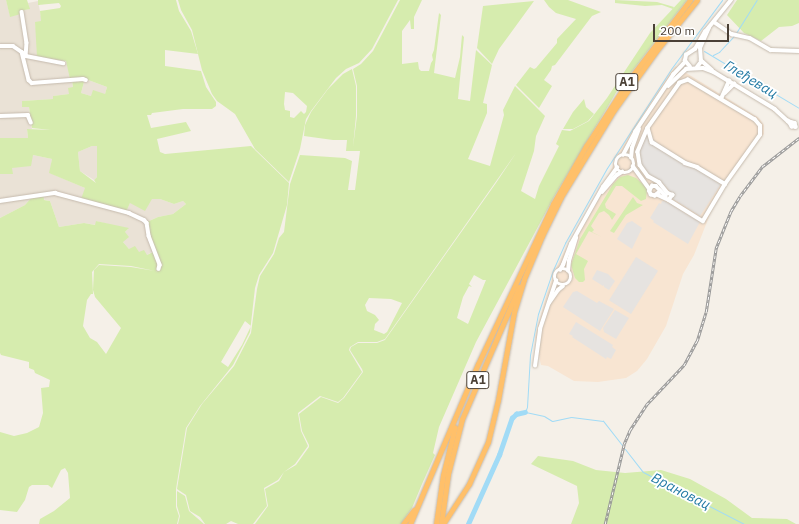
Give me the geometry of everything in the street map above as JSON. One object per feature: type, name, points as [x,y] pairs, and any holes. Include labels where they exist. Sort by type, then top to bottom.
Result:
[{"type":"highway","name":"A1","points":[[442,524],[450,468],[462,419],[538,244],[562,197],[607,122],[649,60],[694,0]]},
{"type":"highway","name":"A1","points":[[436,524],[443,475],[460,408],[512,288],[563,186],[628,81],[694,0]]},
{"type":"highway","points":[[442,524],[465,491],[481,460],[492,429],[514,312],[538,244]]},
{"type":"highway","points":[[410,524],[460,408]]},
{"type":"highway","points":[[403,524],[418,506]]},
{"type":"street","points":[[669,200],[672,195],[668,193],[659,182],[648,176],[638,162],[640,144],[648,128],[682,81],[690,80],[755,120],[759,124],[761,132],[758,140],[725,184],[703,221],[659,194],[652,196],[650,190],[633,166],[631,158],[632,148],[640,128],[668,86],[673,75],[685,62],[686,54],[691,51],[731,0]]},
{"type":"street","points":[[22,12],[26,31],[25,55],[29,80],[32,83],[86,80]]},
{"type":"street","points":[[714,22],[734,34],[750,38],[771,50],[799,51]]},
{"type":"street","points":[[709,28],[700,48],[702,60],[714,72],[775,109],[788,121]]},
{"type":"street","points":[[0,46],[16,47],[25,55],[63,63]]},
{"type":"street","points":[[691,51],[697,52],[700,55]]},
{"type":"street","points":[[697,67],[702,60]]},
{"type":"street","points":[[685,62],[690,67]]},
{"type":"street","points":[[668,86],[682,72],[690,67],[697,67],[714,72]]},
{"type":"street","points":[[722,99],[729,81]]},
{"type":"street","points":[[725,93],[734,84]]},
{"type":"street","points":[[0,116],[28,115],[31,122]]},
{"type":"street","points":[[535,366],[540,329],[556,281],[556,274],[564,263],[571,244],[602,192],[606,182],[617,168],[618,159],[623,155],[635,132],[640,128]]},
{"type":"street","points":[[648,128],[652,142],[685,163],[697,167],[725,184]]},
{"type":"street","points":[[623,155],[631,158]]},
{"type":"street","points":[[630,171],[633,166]]},
{"type":"street","points":[[617,168],[622,172]]},
{"type":"street","points":[[602,192],[617,175],[622,172],[630,171],[639,176]]},
{"type":"street","points":[[643,180],[659,187],[659,194]]},
{"type":"street","points":[[650,190],[654,186]]},
{"type":"street","points":[[0,201],[55,193],[129,213],[143,219],[147,223],[149,236],[160,264],[159,269]]},
{"type":"street","points":[[549,303],[558,290],[570,281],[571,276],[568,271],[569,261],[577,235]]},
{"type":"street","points":[[560,270],[568,271]]},
{"type":"street","points":[[556,281],[563,286]]},
{"type":"shaded area","points":[[0,0],[6,0],[10,16],[21,14],[20,11],[29,9],[28,3],[38,1],[42,22],[35,22],[37,35],[83,78],[107,87],[105,94],[91,96],[81,93],[84,82],[72,82],[73,87],[69,94],[53,96],[53,99],[22,101],[29,107],[32,129],[27,130],[28,138],[0,138]]},
{"type":"shaded area","points":[[675,66],[759,118],[764,125],[764,134],[742,161],[714,204],[694,255],[683,274],[666,326],[647,359],[637,371],[626,378],[598,382],[574,381],[548,366],[541,365],[535,337],[546,296],[555,270],[565,250],[612,168],[617,154]]},
{"type":"shaded area","points":[[646,136],[651,137],[656,142],[721,184],[700,216],[670,197],[672,194],[664,185],[651,176],[641,165],[639,152]]},
{"type":"shaded area","points":[[92,146],[97,146],[97,177],[94,180],[80,171],[78,152]]},
{"type":"shaded area","points":[[33,155],[52,159],[50,173],[85,188],[126,211],[130,203],[152,199],[160,199],[174,204],[183,201],[186,204],[173,214],[158,217],[147,222],[155,250],[147,255],[129,249],[123,242],[125,232],[128,229],[96,221],[96,225],[84,223],[59,227],[50,201],[32,197],[25,205],[0,218],[0,174],[12,174],[12,168]]},
{"type":"shaded area","points":[[662,201],[665,201],[700,222],[688,244],[653,222],[654,221],[650,218],[659,203],[661,204]]},
{"type":"shaded area","points":[[632,221],[642,228],[632,249],[617,239],[627,223]]},
{"type":"shaded area","points":[[636,257],[658,271],[631,314],[609,300]]},
{"type":"shaded area","points":[[597,270],[608,274],[615,281],[609,290],[604,287],[604,285],[603,286],[592,279]]},
{"type":"shaded area","points":[[577,291],[597,303],[599,301],[614,309],[600,331],[563,307],[573,292]]},
{"type":"shaded area","points":[[615,310],[629,318],[616,339],[604,332],[603,328]]},
{"type":"shaded area","points":[[576,322],[613,345],[612,347],[616,350],[611,359],[607,357],[606,359],[569,334]]},
{"type":"green space","points":[[6,0],[27,0],[30,9],[20,11],[21,14],[10,17]]},
{"type":"green space","points":[[38,0],[176,0],[179,11],[191,31],[198,54],[165,50],[165,66],[201,71],[206,87],[216,102],[216,106],[212,109],[183,109],[147,115],[151,128],[186,122],[191,131],[157,139],[160,152],[165,154],[251,146],[289,183],[287,205],[273,253],[259,275],[255,288],[251,326],[245,321],[221,362],[228,367],[251,327],[250,332],[233,365],[200,406],[186,428],[176,489],[176,507],[179,516],[177,524],[39,524],[40,519],[54,511],[70,498],[68,473],[65,468],[61,470],[52,488],[48,485],[32,485],[29,487],[25,500],[17,512],[0,510],[0,432],[14,436],[27,433],[39,427],[43,413],[41,388],[49,387],[50,380],[35,373],[34,370],[29,368],[29,362],[1,355],[0,353],[0,218],[25,205],[32,197],[43,194],[44,200],[50,201],[59,227],[84,223],[95,225],[96,221],[129,228],[125,232],[129,237],[123,242],[129,249],[135,246],[139,252],[144,250],[147,255],[155,251],[160,267],[156,272],[160,269],[161,264],[150,236],[147,222],[158,217],[173,214],[186,204],[183,201],[174,204],[160,199],[152,199],[145,211],[130,203],[126,212],[87,201],[81,199],[85,188],[49,173],[52,159],[33,155],[31,166],[12,168],[13,174],[0,174],[0,138],[28,138],[27,129],[51,130],[32,128],[29,107],[22,107],[22,101],[53,99],[53,96],[69,94],[68,88],[73,87],[72,81],[83,80],[84,82],[81,93],[91,96],[93,90],[105,94],[107,87],[83,78],[70,79],[66,61],[37,57],[35,22],[41,21],[40,11],[60,8],[61,6],[59,3],[38,5]],"holes":[[[92,146],[97,146],[97,177],[94,180],[96,183],[80,171],[78,152]],[[99,264],[131,266],[155,271],[131,267],[99,265],[94,270],[93,290],[95,297],[121,328],[106,354],[97,342],[90,338],[83,326],[87,300],[91,294],[93,294],[92,272]]]},
{"type":"green space","points":[[178,0],[398,0],[372,49],[359,63],[346,69],[336,78],[306,119],[300,149],[289,182],[255,149],[235,114],[217,101],[212,94],[202,70],[192,30],[181,10]],"holes":[[[285,92],[293,93],[307,106],[304,114],[301,111],[294,118],[290,117],[290,111],[285,110],[284,104]]]},
{"type":"green space","points":[[400,0],[422,0],[414,17],[414,29],[411,29],[410,20],[402,31],[402,64],[418,62],[419,69],[421,71],[429,71],[433,60],[432,55],[439,13],[441,15],[434,73],[455,78],[460,57],[462,35],[464,37],[458,99],[470,101],[476,50],[492,65],[483,103],[487,104],[487,113],[468,159],[490,166],[504,115],[503,110],[515,86],[545,116],[536,136],[534,151],[521,191],[535,199],[539,186],[559,146],[556,144],[562,130],[570,131],[589,121],[607,98],[650,33],[681,0],[687,0],[617,91],[554,197],[476,342],[439,427],[433,453],[435,455],[412,508],[401,524],[255,524],[268,506],[265,489],[279,481],[284,472],[278,480],[264,488],[267,506],[253,524],[238,524],[231,521],[226,524],[205,524],[200,517],[190,511],[186,495],[177,489],[187,428],[202,404],[234,366],[251,333],[260,276],[274,254],[279,238],[284,232],[290,184],[300,155],[345,158],[352,161],[348,190],[355,190],[360,151],[346,151],[347,140],[333,140],[304,136],[305,125],[311,112],[328,89],[343,74],[352,69],[356,86],[356,116],[353,147],[357,116],[357,86],[353,69],[361,64],[373,51]],"holes":[[[516,153],[385,340],[377,343],[358,343],[351,347],[350,350],[363,372],[344,398],[338,403],[321,397],[299,414],[302,431],[309,447],[296,465],[284,472],[295,464],[308,446],[301,431],[298,413],[320,396],[338,402],[343,398],[362,372],[349,350],[350,347],[358,342],[377,342],[385,339]],[[474,275],[486,280],[468,324],[457,318],[463,297],[469,286],[472,287],[469,284]],[[369,298],[391,299],[402,303],[387,332],[384,334],[374,330],[375,324],[379,320],[375,315],[367,311],[365,305]]]},
{"type":"green space","points":[[544,0],[568,0],[601,12],[592,16],[555,65],[552,66],[544,80],[552,86],[539,108],[516,85],[530,67],[534,69],[536,68],[557,43],[557,39],[576,19],[556,13]]},
{"type":"green space","points":[[615,0],[657,2],[674,7],[673,9],[662,5],[645,6],[615,3]]},
{"type":"green space","points":[[737,0],[799,0],[799,23],[792,26],[779,27],[761,41],[744,33],[727,15]]},
{"type":"green space","points":[[534,1],[499,49],[492,64],[477,48],[483,6]]},
{"type":"green space","points":[[584,99],[586,107],[594,114],[588,121],[573,129],[563,129],[573,112]]},
{"type":"green space","points":[[628,175],[636,178],[645,186],[647,189],[646,199],[641,201],[622,186],[616,186],[605,204],[606,208],[616,214],[612,220],[604,211],[599,213],[591,226],[594,230],[592,232],[602,237],[589,231],[576,254],[588,261],[584,269],[585,280],[583,282],[579,282],[575,278],[571,265],[580,239],[613,184],[620,177]]},
{"type":"green space","points":[[633,197],[637,203],[643,205],[626,215],[614,233],[610,231]]},
{"type":"green space","points":[[538,456],[573,461],[596,470],[625,473],[661,470],[690,479],[726,499],[752,518],[787,519],[796,524],[571,524],[579,503],[577,486],[531,464]]},
{"type":"green space","points":[[177,491],[185,496],[189,511],[204,524],[178,524],[180,516],[177,506]]},
{"type":"waterway","points":[[622,445],[603,421],[571,417],[552,421],[544,416],[525,412],[527,407],[530,355],[538,314],[553,270],[565,243],[607,168],[671,69],[722,0]]},
{"type":"waterway","points":[[736,33],[757,0]]},
{"type":"waterway","points":[[713,55],[719,52],[734,36]]},
{"type":"waterway","name":"Глеђевац","points":[[704,51],[799,108]]},
{"type":"waterway","points":[[468,524],[499,455],[512,418],[516,414],[525,412]]},
{"type":"waterway","name":"Врановац","points":[[625,449],[643,472],[744,524]]},
{"type":"railway","points":[[605,524],[624,444],[630,430],[646,405],[684,365],[697,341],[706,312],[716,248],[731,211],[740,196],[763,166],[799,138]]}]
